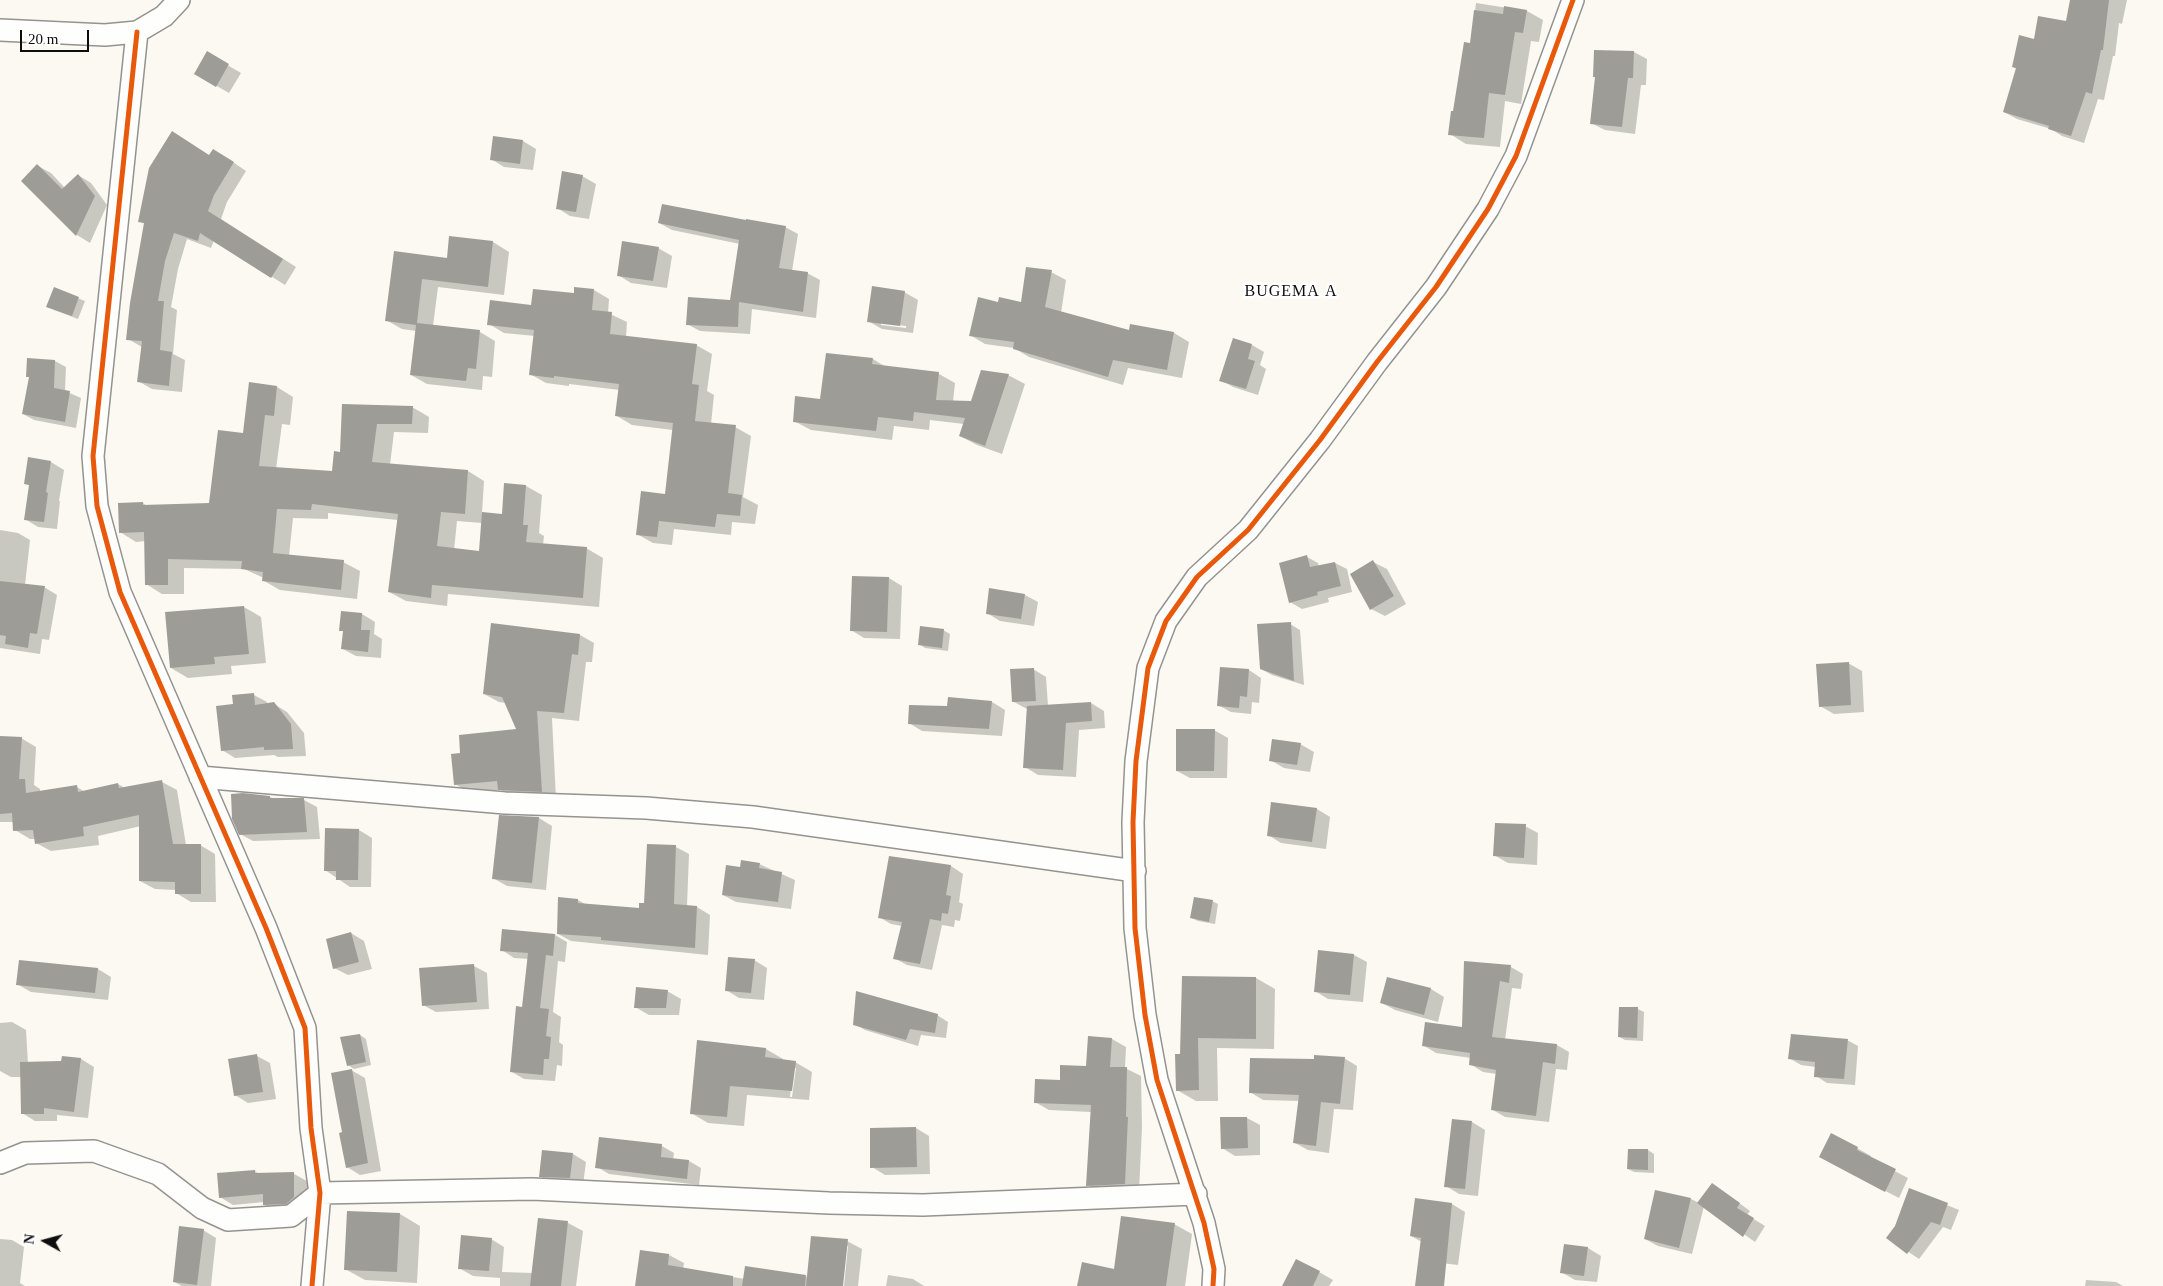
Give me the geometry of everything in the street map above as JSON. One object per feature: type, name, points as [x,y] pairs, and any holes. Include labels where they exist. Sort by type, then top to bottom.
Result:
[{"type":"street","points":[[0,30],[105,35],[137,32],[164,16],[180,0]]},
{"type":"street","points":[[1213,1286],[1214,1268],[1196,1194],[1157,1080],[1145,1015],[1135,928],[1133,822],[1140,720],[1148,668],[1166,621],[1197,577],[1248,530],[1320,440],[1377,362],[1436,288],[1488,209],[1516,156],[1573,0]]},
{"type":"street","points":[[137,32],[93,456],[97,506],[120,592],[266,928],[305,1028],[311,1128],[320,1193],[312,1286]]},
{"type":"street","points":[[200,777],[505,803],[646,808],[754,817],[1135,871]]},
{"type":"street","points":[[0,1163],[26,1153],[94,1151],[158,1174],[202,1208],[228,1220],[291,1216],[320,1193],[532,1189],[829,1203],[923,1205],[1196,1194]]},
{"type":"building","points":[[2070,0],[2109,0],[2103,50],[2101,50],[2092,94],[2086,92],[2071,136],[2048,129],[2049,126],[2003,112],[2016,68],[2012,67],[2019,35],[2034,39],[2038,16],[2066,21]]},
{"type":"building","points":[[1504,6],[1527,10],[1523,33],[1515,32],[1505,95],[1489,93],[1484,138],[1448,135],[1464,42],[1470,43],[1474,10],[1503,14]]},
{"type":"building","points":[[1594,50],[1634,51],[1633,78],[1628,78],[1622,127],[1590,124],[1595,77],[1593,77]]},
{"type":"building","points":[[207,51],[229,64],[216,87],[194,74]]},
{"type":"building","points":[[172,131],[209,155],[213,149],[234,162],[214,195],[208,211],[283,259],[271,278],[200,233],[198,241],[174,233],[165,261],[158,301],[164,301],[160,350],[172,352],[169,386],[137,382],[142,341],[126,340],[130,303],[144,223],[138,222],[149,168]]},
{"type":"building","points":[[493,136],[523,140],[520,164],[490,160]]},
{"type":"building","points":[[37,164],[62,189],[78,174],[95,196],[76,236],[21,181]]},
{"type":"building","points":[[562,171],[583,175],[576,212],[556,209]]},
{"type":"building","points":[[662,204],[786,226],[779,268],[808,272],[803,312],[739,302],[738,327],[686,325],[688,297],[730,300],[739,240],[658,223]]},
{"type":"building","points":[[449,236],[493,241],[488,287],[422,279],[417,323],[480,330],[476,369],[468,368],[466,381],[410,375],[416,325],[385,321],[394,251],[447,258]]},
{"type":"building","points":[[622,241],[659,247],[653,281],[617,276]]},
{"type":"building","points":[[1026,267],[1052,270],[1045,307],[1129,330],[1130,324],[1174,332],[1167,370],[1113,360],[1108,377],[1013,349],[1014,342],[969,336],[978,297],[998,302],[999,297],[1021,302]]},
{"type":"building","points":[[872,286],[905,291],[900,326],[867,322]]},
{"type":"building","points":[[54,287],[79,297],[72,316],[46,307]]},
{"type":"building","points":[[574,287],[594,289],[592,310],[612,312],[610,334],[697,344],[692,384],[699,385],[695,421],[736,425],[728,493],[742,495],[740,516],[717,514],[715,527],[659,521],[657,537],[636,535],[641,491],[665,494],[673,423],[615,416],[619,384],[529,375],[534,330],[487,325],[490,300],[531,305],[533,289],[574,293]]},
{"type":"building","points":[[1233,338],[1252,344],[1248,359],[1255,361],[1246,389],[1219,381]]},
{"type":"building","points":[[826,353],[873,358],[872,364],[939,372],[936,400],[971,401],[981,370],[1009,374],[985,446],[959,436],[965,418],[914,412],[913,421],[878,417],[876,431],[793,422],[795,396],[820,399]]},
{"type":"building","points":[[27,358],[55,360],[54,388],[70,391],[65,422],[22,414],[29,377],[26,377]]},
{"type":"building","points":[[249,382],[277,386],[274,416],[265,415],[259,466],[332,471],[334,451],[340,452],[342,404],[413,406],[412,424],[377,424],[372,462],[468,470],[465,514],[441,512],[437,546],[479,551],[482,512],[502,514],[504,483],[526,485],[523,525],[528,525],[526,542],[587,547],[583,598],[432,585],[431,598],[388,592],[398,514],[312,504],[311,510],[277,509],[273,553],[344,560],[341,590],[262,581],[263,572],[241,569],[242,561],[168,559],[168,585],[145,585],[144,532],[119,533],[118,503],[143,502],[143,505],[209,503],[218,430],[243,433]]},
{"type":"building","points":[[28,457],[51,461],[44,522],[24,520],[29,485],[24,484]]},
{"type":"building","points":[[1307,555],[1310,567],[1335,562],[1341,586],[1317,592],[1318,595],[1289,603],[1279,563]]},
{"type":"building","points":[[1373,560],[1394,596],[1370,610],[1350,574]]},
{"type":"building","points":[[852,576],[889,577],[887,632],[850,631]]},
{"type":"building","points":[[0,581],[45,586],[37,634],[30,633],[28,648],[5,644],[6,636],[0,635]]},
{"type":"building","points":[[989,588],[1025,594],[1021,619],[986,614]]},
{"type":"building","points":[[244,606],[249,654],[214,657],[215,664],[170,668],[165,612]]},
{"type":"building","points":[[341,611],[362,613],[361,630],[370,630],[368,652],[341,649],[343,631],[339,631]]},
{"type":"building","points":[[1291,622],[1294,681],[1260,669],[1257,624]]},
{"type":"building","points":[[491,623],[580,634],[578,655],[572,654],[564,713],[537,711],[542,792],[498,790],[497,781],[454,785],[451,754],[460,753],[459,735],[516,729],[502,697],[483,694]]},
{"type":"building","points":[[920,626],[944,629],[942,648],[918,645]]},
{"type":"building","points":[[1849,662],[1851,705],[1819,707],[1816,664]]},
{"type":"building","points":[[1220,667],[1249,669],[1247,697],[1240,696],[1239,708],[1217,706]]},
{"type":"building","points":[[1034,668],[1036,701],[1012,702],[1010,669]]},
{"type":"building","points":[[254,693],[255,705],[274,702],[291,724],[293,749],[264,750],[264,747],[221,751],[216,706],[233,704],[232,695]]},
{"type":"building","points":[[948,697],[992,701],[989,729],[908,724],[909,705],[947,706]]},
{"type":"building","points":[[1091,702],[1092,721],[1066,723],[1063,770],[1023,768],[1027,706]]},
{"type":"building","points":[[1176,729],[1215,729],[1214,771],[1176,771]]},
{"type":"building","points":[[0,736],[22,737],[19,779],[25,779],[26,793],[77,785],[78,792],[118,783],[119,788],[162,780],[173,844],[201,844],[201,894],[175,894],[175,882],[139,881],[139,815],[83,827],[84,836],[35,844],[33,830],[13,831],[12,813],[0,814]]},
{"type":"building","points":[[1272,739],[1301,743],[1297,765],[1269,761]]},
{"type":"building","points":[[243,793],[270,796],[270,798],[304,798],[307,832],[239,835],[232,819],[231,794]]},
{"type":"building","points":[[1271,802],[1317,808],[1312,842],[1267,836]]},
{"type":"building","points":[[499,815],[539,817],[532,883],[492,879]]},
{"type":"building","points":[[1495,823],[1526,824],[1524,858],[1493,856]]},
{"type":"building","points":[[325,828],[359,829],[358,880],[336,880],[336,871],[324,871]]},
{"type":"building","points":[[647,844],[676,845],[674,904],[697,906],[695,948],[601,940],[601,937],[557,934],[558,897],[578,899],[578,903],[639,908],[639,903],[644,903]]},
{"type":"building","points":[[889,856],[951,865],[946,895],[951,896],[948,914],[942,913],[941,921],[930,919],[920,964],[893,959],[902,922],[878,918]]},
{"type":"building","points":[[741,860],[760,863],[759,868],[782,872],[778,902],[722,895],[726,865],[740,867]]},
{"type":"building","points":[[1194,897],[1213,900],[1209,922],[1190,918]]},
{"type":"building","points":[[502,929],[555,934],[553,956],[546,955],[540,1008],[549,1009],[546,1036],[551,1037],[549,1059],[544,1059],[543,1075],[510,1072],[516,1006],[522,1007],[528,953],[500,951]]},
{"type":"building","points":[[351,932],[359,962],[333,969],[326,939]]},
{"type":"building","points":[[1318,950],[1354,954],[1350,995],[1314,992]]},
{"type":"building","points":[[728,957],[755,959],[751,993],[725,991]]},
{"type":"building","points":[[19,960],[98,968],[95,993],[16,985]]},
{"type":"building","points":[[1464,961],[1511,965],[1509,983],[1500,981],[1492,1037],[1557,1044],[1555,1064],[1543,1062],[1536,1116],[1491,1110],[1496,1070],[1469,1065],[1470,1053],[1422,1046],[1425,1022],[1462,1027]]},
{"type":"building","points":[[474,964],[477,1002],[422,1006],[419,968]]},
{"type":"building","points":[[1182,976],[1256,977],[1256,1039],[1198,1038],[1199,1090],[1176,1091],[1175,1054],[1180,1054]]},
{"type":"building","points":[[1387,977],[1431,988],[1424,1015],[1380,1003]]},
{"type":"building","points":[[636,987],[668,990],[666,1008],[634,1008]]},
{"type":"building","points":[[856,991],[938,1014],[935,1033],[910,1029],[906,1040],[853,1025]]},
{"type":"building","points":[[1619,1007],[1638,1007],[1637,1038],[1618,1037]]},
{"type":"building","points":[[360,1034],[366,1062],[347,1066],[340,1037]]},
{"type":"building","points":[[1791,1034],[1848,1039],[1844,1079],[1814,1077],[1815,1062],[1788,1059]]},
{"type":"building","points":[[1088,1036],[1112,1038],[1110,1067],[1127,1067],[1126,1117],[1128,1117],[1125,1184],[1086,1186],[1091,1105],[1034,1103],[1035,1079],[1060,1080],[1060,1065],[1086,1066]]},
{"type":"building","points":[[697,1040],[766,1048],[765,1057],[796,1061],[792,1091],[730,1086],[727,1117],[690,1114]]},
{"type":"building","points":[[257,1054],[263,1092],[234,1096],[228,1059]]},
{"type":"building","points":[[1314,1055],[1345,1057],[1340,1104],[1321,1102],[1316,1146],[1293,1143],[1299,1095],[1249,1093],[1250,1058],[1314,1059]]},
{"type":"building","points":[[62,1056],[81,1058],[74,1112],[44,1108],[44,1114],[21,1114],[20,1062],[61,1061]]},
{"type":"building","points":[[352,1069],[368,1163],[346,1168],[339,1133],[342,1132],[331,1073]]},
{"type":"building","points":[[1220,1117],[1247,1117],[1248,1148],[1221,1149]]},
{"type":"building","points":[[1452,1119],[1472,1121],[1465,1189],[1444,1187]]},
{"type":"building","points":[[916,1127],[917,1167],[870,1168],[870,1128]]},
{"type":"building","points":[[1831,1133],[1858,1147],[1857,1150],[1896,1169],[1885,1192],[1819,1157]]},
{"type":"building","points":[[599,1137],[662,1144],[661,1157],[689,1160],[687,1179],[595,1168]]},
{"type":"building","points":[[1628,1149],[1648,1149],[1648,1170],[1627,1169]]},
{"type":"building","points":[[542,1150],[573,1153],[570,1178],[539,1177]]},
{"type":"building","points":[[255,1170],[255,1173],[294,1172],[294,1197],[286,1204],[263,1205],[263,1194],[219,1198],[217,1173]]},
{"type":"building","points":[[1712,1183],[1740,1203],[1737,1208],[1754,1218],[1743,1237],[1697,1203]]},
{"type":"building","points":[[1909,1188],[1948,1203],[1940,1225],[1931,1222],[1907,1254],[1886,1238],[1895,1226]]},
{"type":"building","points":[[1655,1190],[1691,1198],[1679,1248],[1644,1239]]},
{"type":"building","points":[[1415,1198],[1452,1203],[1444,1286],[1415,1286],[1421,1238],[1410,1236]]},
{"type":"building","points":[[347,1211],[400,1213],[397,1272],[344,1270]]},
{"type":"building","points":[[1121,1216],[1175,1223],[1166,1286],[1077,1286],[1082,1262],[1114,1269]]},
{"type":"building","points":[[538,1218],[568,1221],[561,1286],[530,1286]]},
{"type":"building","points":[[179,1226],[204,1229],[197,1285],[173,1282]]},
{"type":"building","points":[[461,1235],[492,1238],[489,1271],[458,1269]]},
{"type":"building","points":[[811,1236],[848,1239],[843,1286],[806,1286]]},
{"type":"building","points":[[1564,1244],[1588,1247],[1584,1276],[1560,1273]]},
{"type":"building","points":[[640,1250],[669,1254],[668,1265],[733,1276],[733,1286],[635,1286]]},
{"type":"building","points":[[1296,1259],[1320,1271],[1313,1286],[1282,1286]]},
{"type":"building","points":[[745,1266],[806,1275],[805,1286],[742,1286]]},
{"type":"cycle path","points":[[1213,1286],[1214,1269],[1204,1223],[1157,1080],[1145,1015],[1135,928],[1133,822],[1136,761],[1148,668],[1166,621],[1197,577],[1248,530],[1320,440],[1377,362],[1436,287],[1488,209],[1516,156],[1573,0]]},
{"type":"cycle path","points":[[137,32],[93,456],[97,506],[120,592],[266,928],[305,1028],[311,1128],[320,1193],[312,1286]]},
{"type":"district","name":"BUGEMA A","points":[[1291,292]]}]
